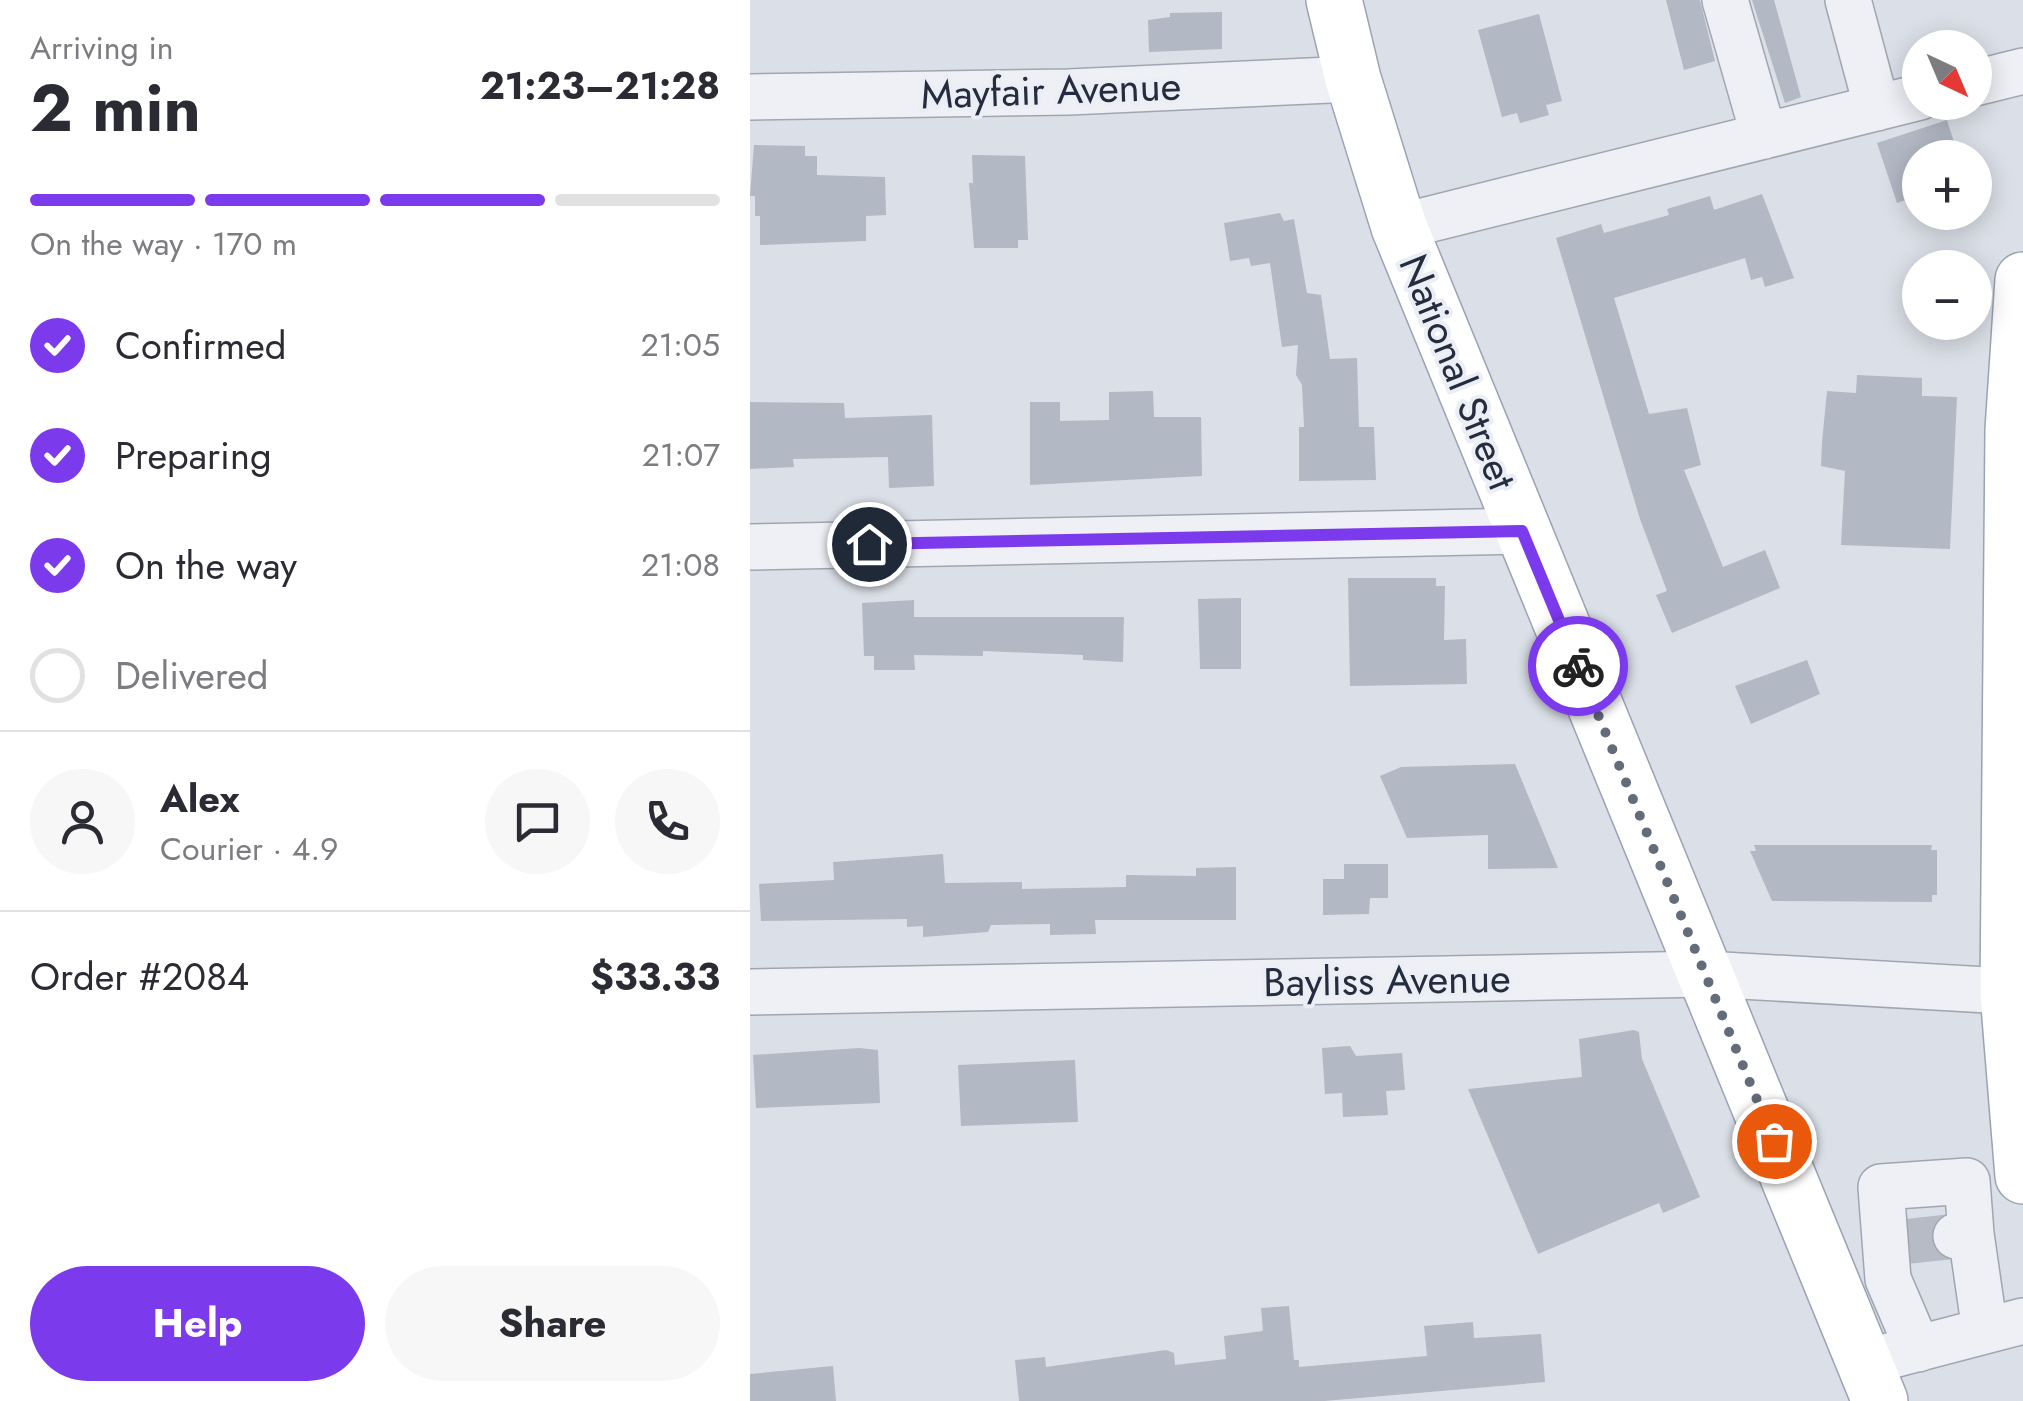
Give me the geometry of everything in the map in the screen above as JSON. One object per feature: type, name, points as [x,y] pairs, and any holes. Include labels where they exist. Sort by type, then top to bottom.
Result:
[{"type":"main road","name":"National Street","points":[[1334,0],[1352,79],[1399,227],[1872,1382]]},
{"type":"main road","points":[[2023,280],[2018,430],[2016,992],[2023,1176]]},
{"type":"street","points":[[1724,0],[1764,136]]},
{"type":"street","points":[[1848,0],[1877,108]]},
{"type":"street","points":[[1992,79],[2023,71]]},
{"type":"street","name":"Mayfair Avenue","points":[[750,96],[1070,92],[1352,79]]},
{"type":"street","points":[[1399,227],[1902,102]]},
{"type":"street","points":[[750,546],[1522,531]]},
{"type":"street","name":"Bayliss Avenue","points":[[750,992],[1706,974],[2016,992]]},
{"type":"street","points":[[1872,1382],[1918,1348],[2004,1326],[1964,1235],[1967,1181],[1881,1187],[1894,1243],[1888,1278],[1918,1348]]},
{"type":"street","points":[[1826,1270],[1894,1243]]},
{"type":"building","points":[[1666,0],[1700,0],[1715,61],[1684,70]]},
{"type":"building","points":[[1752,0],[1774,0],[1801,97],[1785,103]]},
{"type":"building","points":[[1222,12],[1222,49],[1149,52],[1148,20],[1170,17],[1170,13]]},
{"type":"building","points":[[1539,14],[1562,101],[1546,105],[1549,115],[1520,123],[1517,113],[1502,117],[1478,30]]},
{"type":"building","points":[[1947,120],[1953,140],[1902,140],[1902,201],[1897,203],[1877,143]]},
{"type":"building","points":[[754,145],[805,146],[805,156],[817,156],[817,175],[885,177],[886,215],[866,216],[866,241],[760,245],[760,216],[755,216],[755,196],[750,196]]},
{"type":"building","points":[[972,155],[1025,156],[1028,240],[1018,240],[1018,248],[974,248],[969,183],[973,183]]},
{"type":"building","points":[[1762,194],[1794,278],[1765,287],[1762,277],[1751,280],[1745,258],[1614,298],[1649,414],[1687,408],[1701,465],[1684,470],[1723,567],[1765,550],[1780,588],[1672,633],[1656,595],[1667,591],[1640,519],[1556,238],[1601,224],[1604,233],[1669,215],[1667,209],[1710,196],[1714,210]]},
{"type":"building","points":[[1280,213],[1284,221],[1294,219],[1307,293],[1321,295],[1330,359],[1357,358],[1359,427],[1374,427],[1376,480],[1299,481],[1299,427],[1304,427],[1302,385],[1296,375],[1298,345],[1282,347],[1270,263],[1251,266],[1249,258],[1230,261],[1224,223]]},
{"type":"building","points":[[1857,375],[1922,378],[1922,396],[1957,397],[1950,549],[1841,545],[1845,471],[1821,466],[1822,442],[1827,391],[1856,393]]},
{"type":"building","points":[[1153,391],[1154,417],[1201,417],[1202,476],[1030,485],[1030,402],[1060,402],[1060,421],[1109,420],[1109,392]]},
{"type":"building","points":[[750,402],[844,403],[845,418],[932,415],[934,486],[889,488],[888,457],[793,459],[794,467],[750,469]]},
{"type":"building","points":[[1348,578],[1436,578],[1436,586],[1445,586],[1444,640],[1466,639],[1467,684],[1350,686]]},
{"type":"building","points":[[1241,598],[1241,669],[1200,669],[1198,599]]},
{"type":"building","points":[[914,600],[914,617],[1124,617],[1123,662],[1083,660],[1083,655],[983,651],[983,656],[914,655],[915,670],[874,670],[874,656],[864,656],[862,603]]},
{"type":"building","points":[[1807,660],[1820,694],[1751,724],[1735,686]]},
{"type":"building","points":[[1515,764],[1558,868],[1488,869],[1488,835],[1407,838],[1380,776],[1401,767]]},
{"type":"building","points":[[1754,845],[1932,845],[1931,850],[1937,850],[1937,895],[1932,895],[1932,902],[1772,901],[1750,851],[1756,851]]},
{"type":"building","points":[[943,854],[945,883],[1022,882],[1022,889],[1126,887],[1126,875],[1196,876],[1196,868],[1236,867],[1236,920],[1095,920],[1096,934],[1050,935],[1050,924],[991,925],[988,932],[923,937],[923,926],[907,927],[907,919],[761,921],[759,884],[834,880],[833,862]]},
{"type":"building","points":[[1344,864],[1388,864],[1388,898],[1370,898],[1369,914],[1323,915],[1323,879],[1344,879]]},
{"type":"building","points":[[1639,1032],[1642,1059],[1700,1197],[1663,1213],[1659,1203],[1538,1254],[1468,1089],[1582,1077],[1579,1039]]},
{"type":"building","points":[[1350,1046],[1356,1056],[1402,1053],[1405,1090],[1386,1091],[1388,1115],[1343,1117],[1342,1093],[1325,1094],[1322,1048]]},
{"type":"building","points":[[878,1050],[880,1103],[756,1108],[753,1055]]},
{"type":"building","points":[[1075,1060],[1078,1122],[961,1126],[958,1065]]},
{"type":"building","points":[[1289,1306],[1294,1360],[1299,1360],[1299,1367],[1427,1356],[1424,1326],[1473,1322],[1474,1338],[1541,1334],[1545,1382],[1324,1401],[1019,1401],[1015,1360],[1045,1357],[1046,1367],[1166,1350],[1174,1353],[1175,1365],[1226,1359],[1224,1336],[1263,1331],[1261,1308]]},
{"type":"building","points":[[833,1366],[836,1401],[750,1401],[750,1374]]},
{"type":"tunnel","points":[[1902,1242],[1956,1236]]},
{"type":"way so far","points":[[1578,666],[1774,1141]]},
{"type":"route","points":[[869,544],[1522,531],[1578,666]]}]
